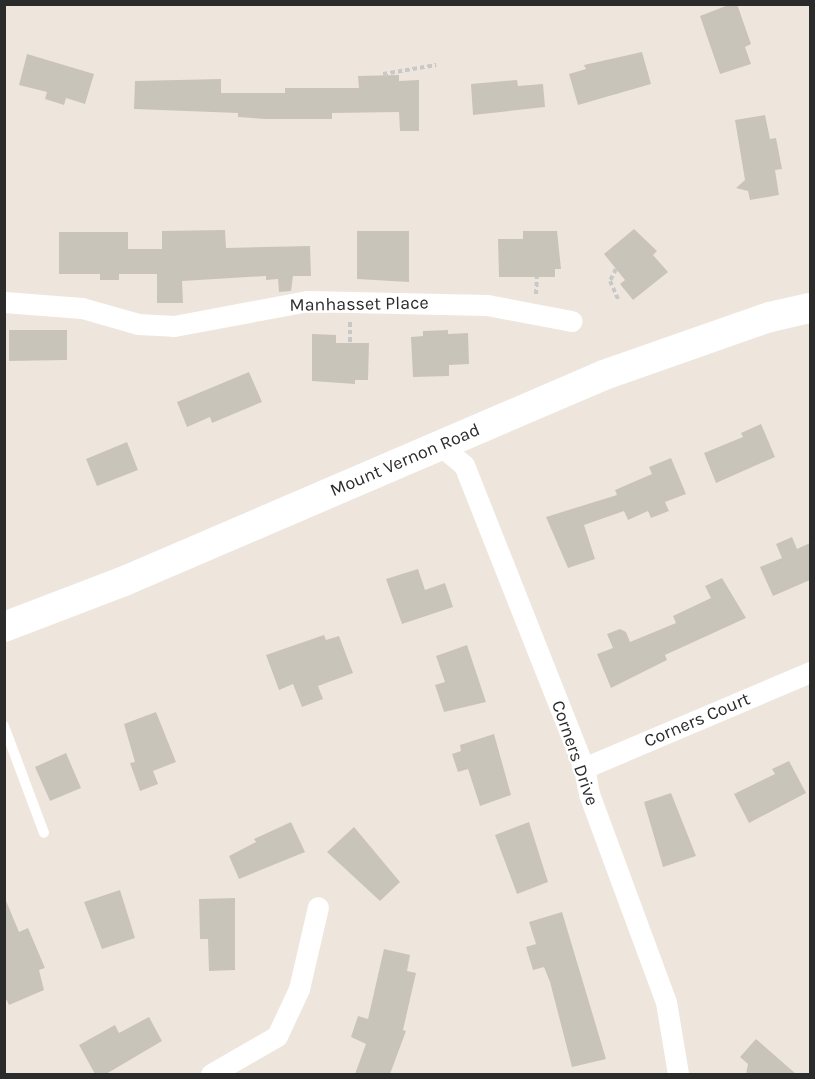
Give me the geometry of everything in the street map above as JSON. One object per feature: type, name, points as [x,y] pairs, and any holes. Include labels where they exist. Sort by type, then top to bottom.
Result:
[{"type":"main road","name":"Mount Vernon Road","points":[[4,627],[122,582],[604,375],[770,317],[810,308]]},
{"type":"street","name":"Manhasset Place","points":[[4,302],[82,308],[138,324],[174,326],[307,301],[487,305],[572,321]]},
{"type":"street","name":"Corners Drive","points":[[440,445],[464,465],[584,768],[589,794],[666,1002],[678,1074]]},
{"type":"street","name":"Corners Court","points":[[584,768],[810,672]]},
{"type":"street","points":[[211,1074],[277,1036],[299,989],[318,908]]},
{"type":"lane","points":[[4,726],[44,833]]},
{"type":"path","points":[[383,74],[436,65]]},
{"type":"path","points":[[616,268],[610,281],[618,299]]},
{"type":"building","points":[[731,4],[737,4],[751,44],[745,47],[751,64],[720,74],[700,16]]},
{"type":"building","points":[[642,52],[651,84],[578,105],[569,74],[586,69],[584,65]]},
{"type":"building","points":[[27,54],[94,74],[85,104],[66,98],[64,105],[45,99],[47,92],[19,85]]},
{"type":"building","points":[[399,75],[399,81],[419,80],[419,131],[400,131],[399,112],[332,113],[332,119],[265,119],[238,117],[238,113],[134,109],[135,81],[221,79],[221,93],[285,93],[285,88],[359,88],[358,76]]},
{"type":"building","points":[[517,80],[518,86],[543,84],[545,107],[473,115],[471,84]]},
{"type":"building","points":[[765,115],[770,139],[776,138],[782,169],[775,170],[779,195],[750,200],[748,191],[736,188],[745,180],[735,120]]},
{"type":"building","points":[[634,229],[657,251],[653,255],[668,272],[633,300],[620,284],[625,280],[604,254]]},
{"type":"building","points":[[225,230],[226,248],[310,246],[311,276],[293,276],[291,291],[279,292],[278,279],[266,280],[266,276],[182,281],[183,303],[157,303],[157,274],[119,274],[119,280],[100,280],[100,274],[59,274],[59,232],[128,232],[128,249],[162,249],[162,231]]},
{"type":"building","points":[[357,231],[409,231],[409,282],[357,279]]},
{"type":"building","points":[[523,231],[557,231],[561,269],[555,269],[555,277],[499,277],[498,239],[523,239]]},
{"type":"building","points":[[9,330],[67,330],[67,360],[9,361]]},
{"type":"building","points":[[448,330],[448,334],[468,333],[469,364],[449,365],[449,376],[413,377],[411,337],[423,336],[423,331]]},
{"type":"building","points":[[312,334],[336,335],[336,343],[369,343],[368,380],[355,380],[355,384],[312,381]]},
{"type":"building","points":[[249,372],[262,402],[212,423],[210,417],[187,427],[177,402]]},
{"type":"building","points":[[761,424],[775,457],[716,483],[704,453],[743,437],[741,433]]},
{"type":"building","points":[[127,442],[138,470],[97,486],[86,459]]},
{"type":"building","points":[[671,458],[686,494],[665,502],[669,511],[651,518],[648,511],[628,520],[624,511],[584,525],[595,559],[568,568],[546,517],[617,495],[615,490],[652,474],[649,467]]},
{"type":"building","points":[[792,537],[797,549],[810,543],[810,580],[773,596],[760,567],[782,558],[776,544]]},
{"type":"building","points":[[418,569],[425,590],[445,583],[453,607],[402,624],[386,579]]},
{"type":"building","points":[[722,578],[746,618],[665,655],[667,660],[611,688],[597,654],[613,648],[607,634],[620,629],[626,632],[630,642],[676,623],[673,616],[711,598],[705,586]]},
{"type":"building","points":[[324,635],[326,640],[339,636],[353,673],[318,686],[323,699],[302,707],[293,684],[279,690],[266,655]]},
{"type":"building","points":[[467,645],[486,702],[444,712],[435,685],[445,682],[436,656]]},
{"type":"building","points":[[156,712],[176,762],[153,771],[158,784],[140,791],[130,763],[135,762],[124,724]]},
{"type":"building","points":[[494,734],[511,795],[480,806],[468,769],[458,772],[452,754],[461,751],[460,745]]},
{"type":"building","points":[[66,753],[81,788],[50,801],[35,767]]},
{"type":"building","points":[[789,761],[806,793],[749,823],[734,794],[775,774],[772,769]]},
{"type":"building","points":[[671,793],[696,856],[663,867],[644,802]]},
{"type":"building","points":[[291,822],[305,852],[239,879],[229,856],[256,842],[254,839]]},
{"type":"building","points":[[529,822],[548,882],[517,894],[495,835]]},
{"type":"building","points":[[354,827],[400,882],[380,901],[327,852]]},
{"type":"building","points":[[120,890],[135,938],[102,949],[84,902]]},
{"type":"building","points":[[4,896],[19,932],[28,928],[45,968],[39,970],[44,990],[9,1005],[4,995]]},
{"type":"building","points":[[235,898],[235,970],[209,971],[208,939],[200,939],[199,899]]},
{"type":"building","points":[[562,912],[606,1059],[572,1067],[550,982],[544,967],[533,970],[526,947],[536,944],[529,922]]},
{"type":"building","points":[[384,949],[410,955],[407,971],[416,973],[403,1030],[406,1031],[390,1074],[355,1074],[366,1044],[351,1037],[358,1016],[368,1019]]},
{"type":"building","points":[[149,1017],[162,1041],[106,1074],[95,1074],[79,1045],[115,1025],[119,1033]]},
{"type":"building","points":[[756,1039],[796,1074],[746,1074],[748,1064],[740,1057]]}]
